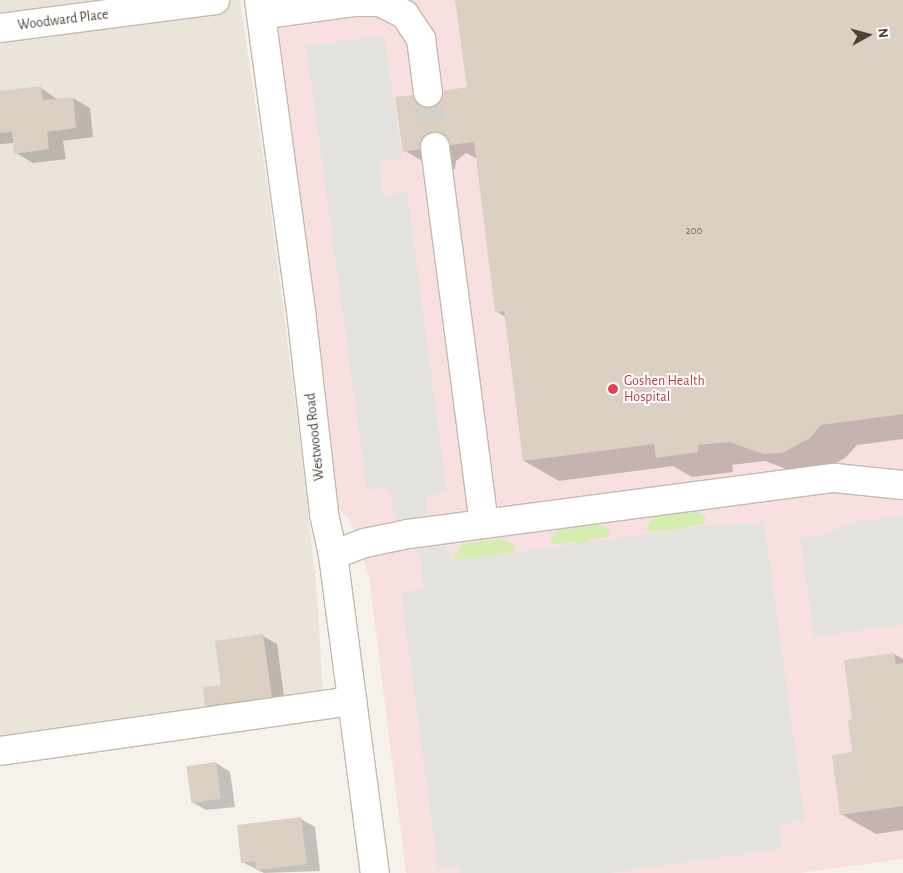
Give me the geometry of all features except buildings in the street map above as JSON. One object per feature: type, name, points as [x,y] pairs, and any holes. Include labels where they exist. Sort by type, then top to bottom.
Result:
[{"type":"street","name":"Woodward Place","points":[[0,28],[215,0]]},
{"type":"street","points":[[260,7],[380,2],[405,15],[421,39],[428,93]]},
{"type":"street","name":"Westwood Road","points":[[260,7],[301,311],[324,514],[333,555],[375,873]]},
{"type":"street","points":[[435,147],[484,524]]},
{"type":"street","points":[[333,555],[365,543],[408,534],[835,478],[903,485]]},
{"type":"street","points":[[0,751],[352,701]]},
{"type":"shaded area","points":[[0,0],[240,0],[269,196],[302,456],[318,605],[323,699],[0,751]]},
{"type":"shaded area","name":"Goshen Health Hospital","points":[[272,0],[903,0],[903,859],[800,873],[406,873],[369,577],[350,520],[339,509]]},
{"type":"shaded area","points":[[384,35],[402,158],[380,162],[382,190],[387,195],[407,192],[447,493],[426,496],[426,511],[454,561],[704,526],[764,522],[805,821],[779,824],[782,849],[609,873],[461,873],[460,866],[438,869],[401,593],[423,588],[421,559],[393,512],[391,493],[384,488],[367,490],[306,46]]},
{"type":"shaded area","points":[[903,515],[903,625],[814,637],[800,538],[823,535],[854,522]]},
{"type":"green space","points":[[694,511],[706,517],[704,524],[684,528],[718,783],[704,785],[669,530],[650,532],[646,528],[654,517]]},
{"type":"green space","points":[[597,524],[610,530],[608,537],[587,540],[622,796],[608,797],[573,542],[553,545],[550,540],[557,529]]},
{"type":"green space","points":[[502,539],[515,545],[513,552],[492,556],[527,811],[513,813],[478,558],[458,560],[454,556],[462,544]]},
{"type":"tunnel","points":[[428,93],[435,147]]},
{"type":"place","name":"Goshen Health Hospital","points":[[613,389]]}]
